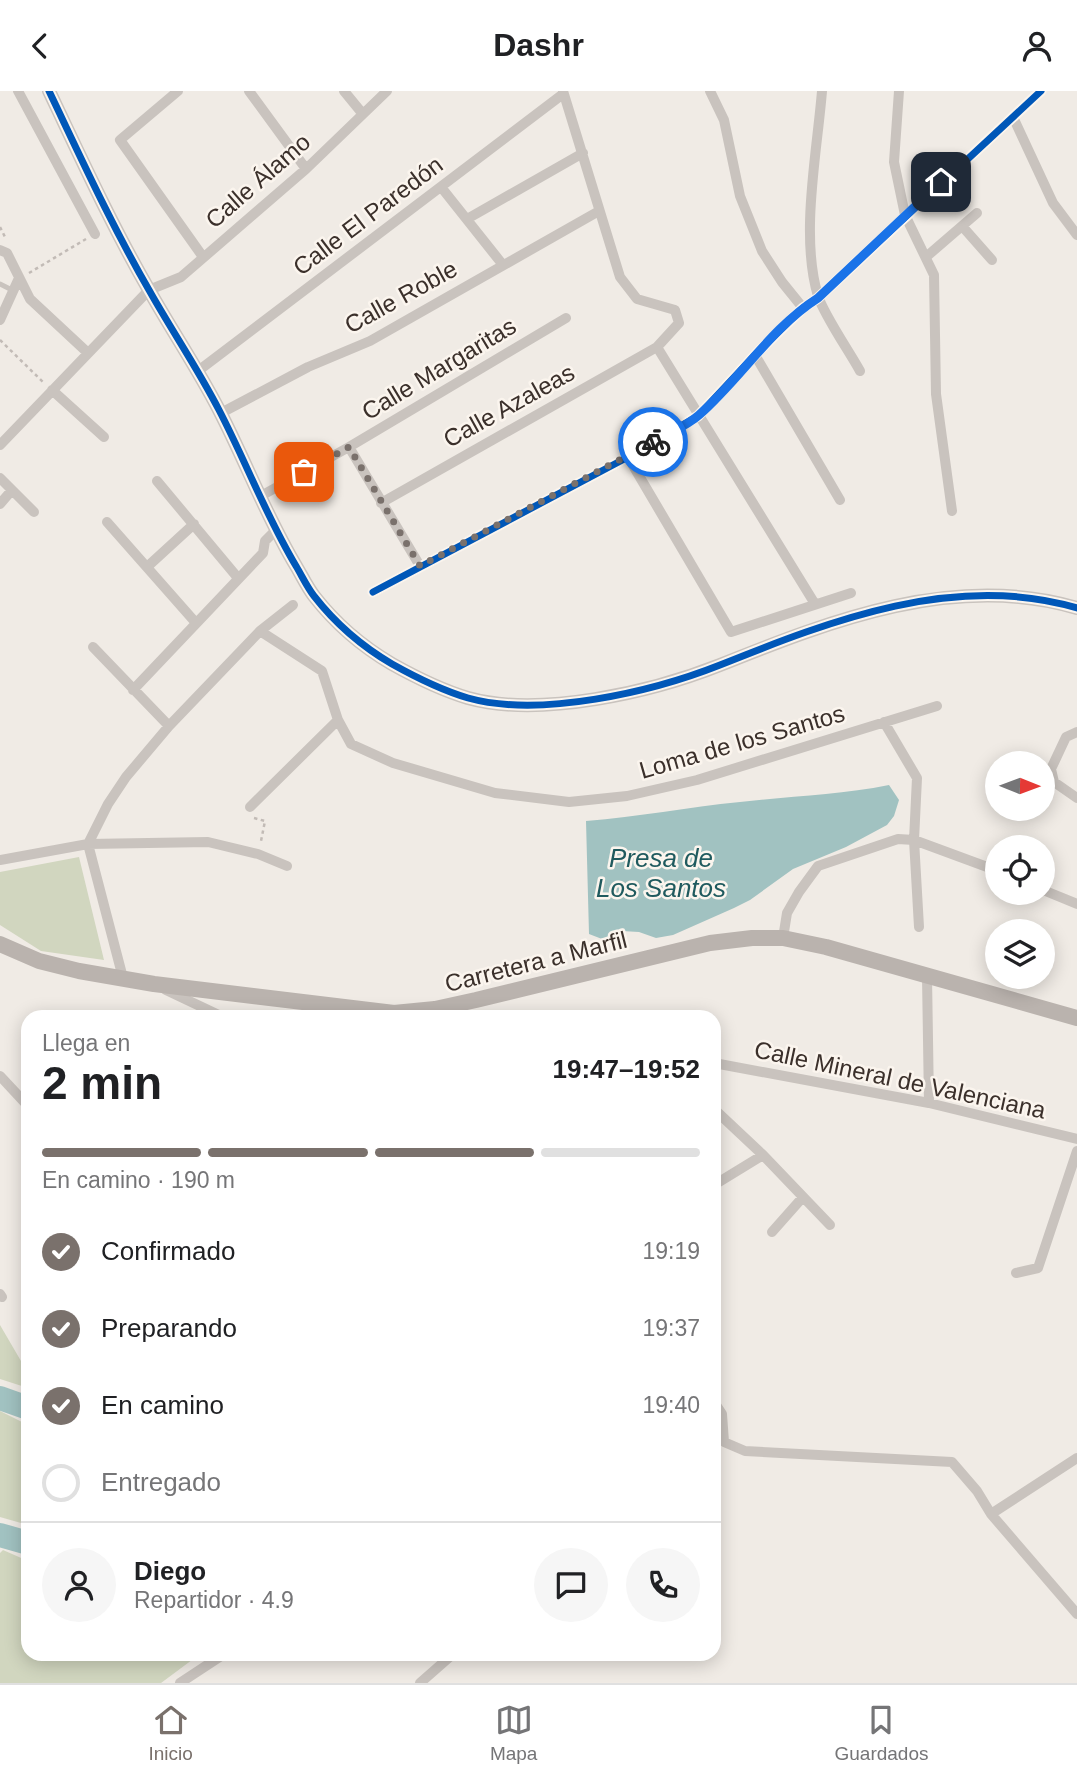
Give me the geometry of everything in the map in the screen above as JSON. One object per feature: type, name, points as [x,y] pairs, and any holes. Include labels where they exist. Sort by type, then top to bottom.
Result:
[{"type":"main road","name":"Carretera a Marfil","points":[[425,1010],[710,943],[752,938],[783,938],[826,947],[1077,1018]]},
{"type":"main road","name":"Carretera a Marfil","points":[[0,944],[39,961],[79,971],[325,1010]]},
{"type":"street","points":[[18,91],[95,234]]},
{"type":"street","points":[[49,91],[83,164],[149,290],[221,413],[275,531],[314,596],[351,635],[379,656],[429,684],[471,699],[553,705],[593,700],[657,685],[717,667],[757,649],[828,625],[941,597],[977,594],[1035,598],[1077,607]]},
{"type":"street","points":[[178,91],[120,141],[203,257]]},
{"type":"street","points":[[249,91],[306,169]]},
{"type":"street","points":[[344,91],[362,113]]},
{"type":"street","name":"Calle Álamo","points":[[149,290],[181,277],[306,169],[387,91]]},
{"type":"street","points":[[710,91],[724,120],[740,197],[762,251],[782,282],[803,307]]},
{"type":"street","points":[[821,91],[811,215],[811,259],[818,298],[860,371]]},
{"type":"street","points":[[899,91],[894,162],[905,215],[934,275],[936,394],[952,511]]},
{"type":"street","points":[[373,592],[628,457],[698,416],[803,307],[818,298],[1041,91]]},
{"type":"street","points":[[563,92],[620,277],[637,299],[675,310],[679,323],[657,347],[815,604]]},
{"type":"street","name":"Calle El Paredón","points":[[198,371],[563,92]]},
{"type":"street","points":[[1013,117],[1053,203],[1077,235]]},
{"type":"street","points":[[467,219],[583,153]]},
{"type":"street","points":[[441,187],[503,265]]},
{"type":"street","name":"Calle Roble","points":[[221,413],[308,367],[370,341],[599,212]]},
{"type":"street","points":[[926,257],[977,213]]},
{"type":"street","points":[[962,226],[992,260]]},
{"type":"street","points":[[0,250],[7,253],[30,299],[88,353]]},
{"type":"street","points":[[0,320],[19,278]]},
{"type":"street","points":[[0,445],[149,290]]},
{"type":"street","name":"Calle Margaritas","points":[[259,497],[349,447],[566,317]]},
{"type":"street","name":"Calle Azaleas","points":[[381,503],[657,347]]},
{"type":"street","points":[[755,355],[840,501]]},
{"type":"street","points":[[52,390],[104,437]]},
{"type":"street","points":[[349,447],[420,566]]},
{"type":"street","points":[[628,457],[731,632],[851,593]]},
{"type":"street","points":[[0,478],[34,512]]},
{"type":"street","points":[[157,481],[239,578]]},
{"type":"street","points":[[0,504],[12,490]]},
{"type":"street","points":[[107,522],[196,623]]},
{"type":"street","points":[[147,568],[194,524]]},
{"type":"street","points":[[133,690],[263,553],[265,541],[275,531]]},
{"type":"street","points":[[123,978],[88,844],[108,804],[126,777],[169,726],[260,631],[293,605]]},
{"type":"street","name":"Loma de los Santos","points":[[260,631],[322,671],[338,720],[351,744],[393,763],[495,793],[569,802],[627,796],[697,780],[937,706]]},
{"type":"street","points":[[93,647],[169,726]]},
{"type":"street","points":[[250,807],[338,720]]},
{"type":"street","name":"Loma de los Santos","points":[[884,722],[917,778],[914,840],[919,927]]},
{"type":"street","points":[[1077,732],[1066,737],[1051,769],[1054,782],[1077,798]]},
{"type":"street","points":[[783,938],[787,913],[818,866],[898,839],[914,840],[985,866]]},
{"type":"street","points":[[0,860],[88,844],[208,842],[258,854],[287,866]]},
{"type":"street","points":[[1055,895],[1077,904]]},
{"type":"street","points":[[928,976],[929,1103]]},
{"type":"street","points":[[154,984],[208,1010]]},
{"type":"street","name":"Calle Mineral de Valenciana","points":[[721,1064],[929,1103],[1077,1139]]},
{"type":"street","points":[[0,1076],[21,1098]]},
{"type":"street","points":[[721,1116],[830,1225]]},
{"type":"street","points":[[1016,1273],[1038,1268],[1077,1151]]},
{"type":"street","points":[[721,1181],[763,1155]]},
{"type":"street","points":[[772,1232],[803,1197]]},
{"type":"street","points":[[721,1412],[724,1442],[745,1451],[952,1462],[977,1491],[991,1514],[1077,1614]]},
{"type":"street","points":[[991,1514],[1077,1458]]},
{"type":"street","points":[[180,1683],[213,1661]]},
{"type":"street","points":[[420,1683],[445,1661]]},
{"type":"lane","points":[[0,285],[13,291]]},
{"type":"path","points":[[19,278],[95,234]]},
{"type":"path","points":[[0,340],[52,390]]},
{"type":"path","points":[[250,807],[244,814],[265,821],[258,854]]},
{"type":"green space","points":[[79,857],[104,960],[41,951],[0,925],[0,872]]},
{"type":"green space","points":[[0,1325],[21,1361],[21,1386],[0,1379]]},
{"type":"green space","points":[[0,1411],[21,1422],[21,1523],[0,1517]]},
{"type":"green space","points":[[3,1550],[21,1558],[21,1661],[191,1661],[161,1683],[0,1683],[0,1553]]},
{"type":"water","name":"Presa de Los Santos","points":[[889,785],[899,800],[894,816],[887,825],[846,847],[793,869],[750,900],[734,908],[673,935],[656,938],[639,932],[622,931],[602,939],[589,934],[586,821]]},
{"type":"waterway","points":[[0,1398],[21,1406]]},
{"type":"waterway","points":[[0,1535],[21,1541]]},
{"type":"cycle path","points":[[49,91],[122,241],[211,395],[275,528],[309,589],[331,616],[360,642],[420,679],[458,695],[497,703],[561,703],[629,693],[693,675],[806,632],[895,606],[940,598],[986,595],[1032,598],[1077,608]]},
{"type":"cycle path","points":[[373,592],[628,457],[698,416],[803,308],[818,298],[1041,91]]},
{"type":"way so far","points":[[304,472],[349,447],[420,566],[653,442]]},
{"type":"route","points":[[653,442],[698,416],[803,307],[818,298],[941,182]]}]
